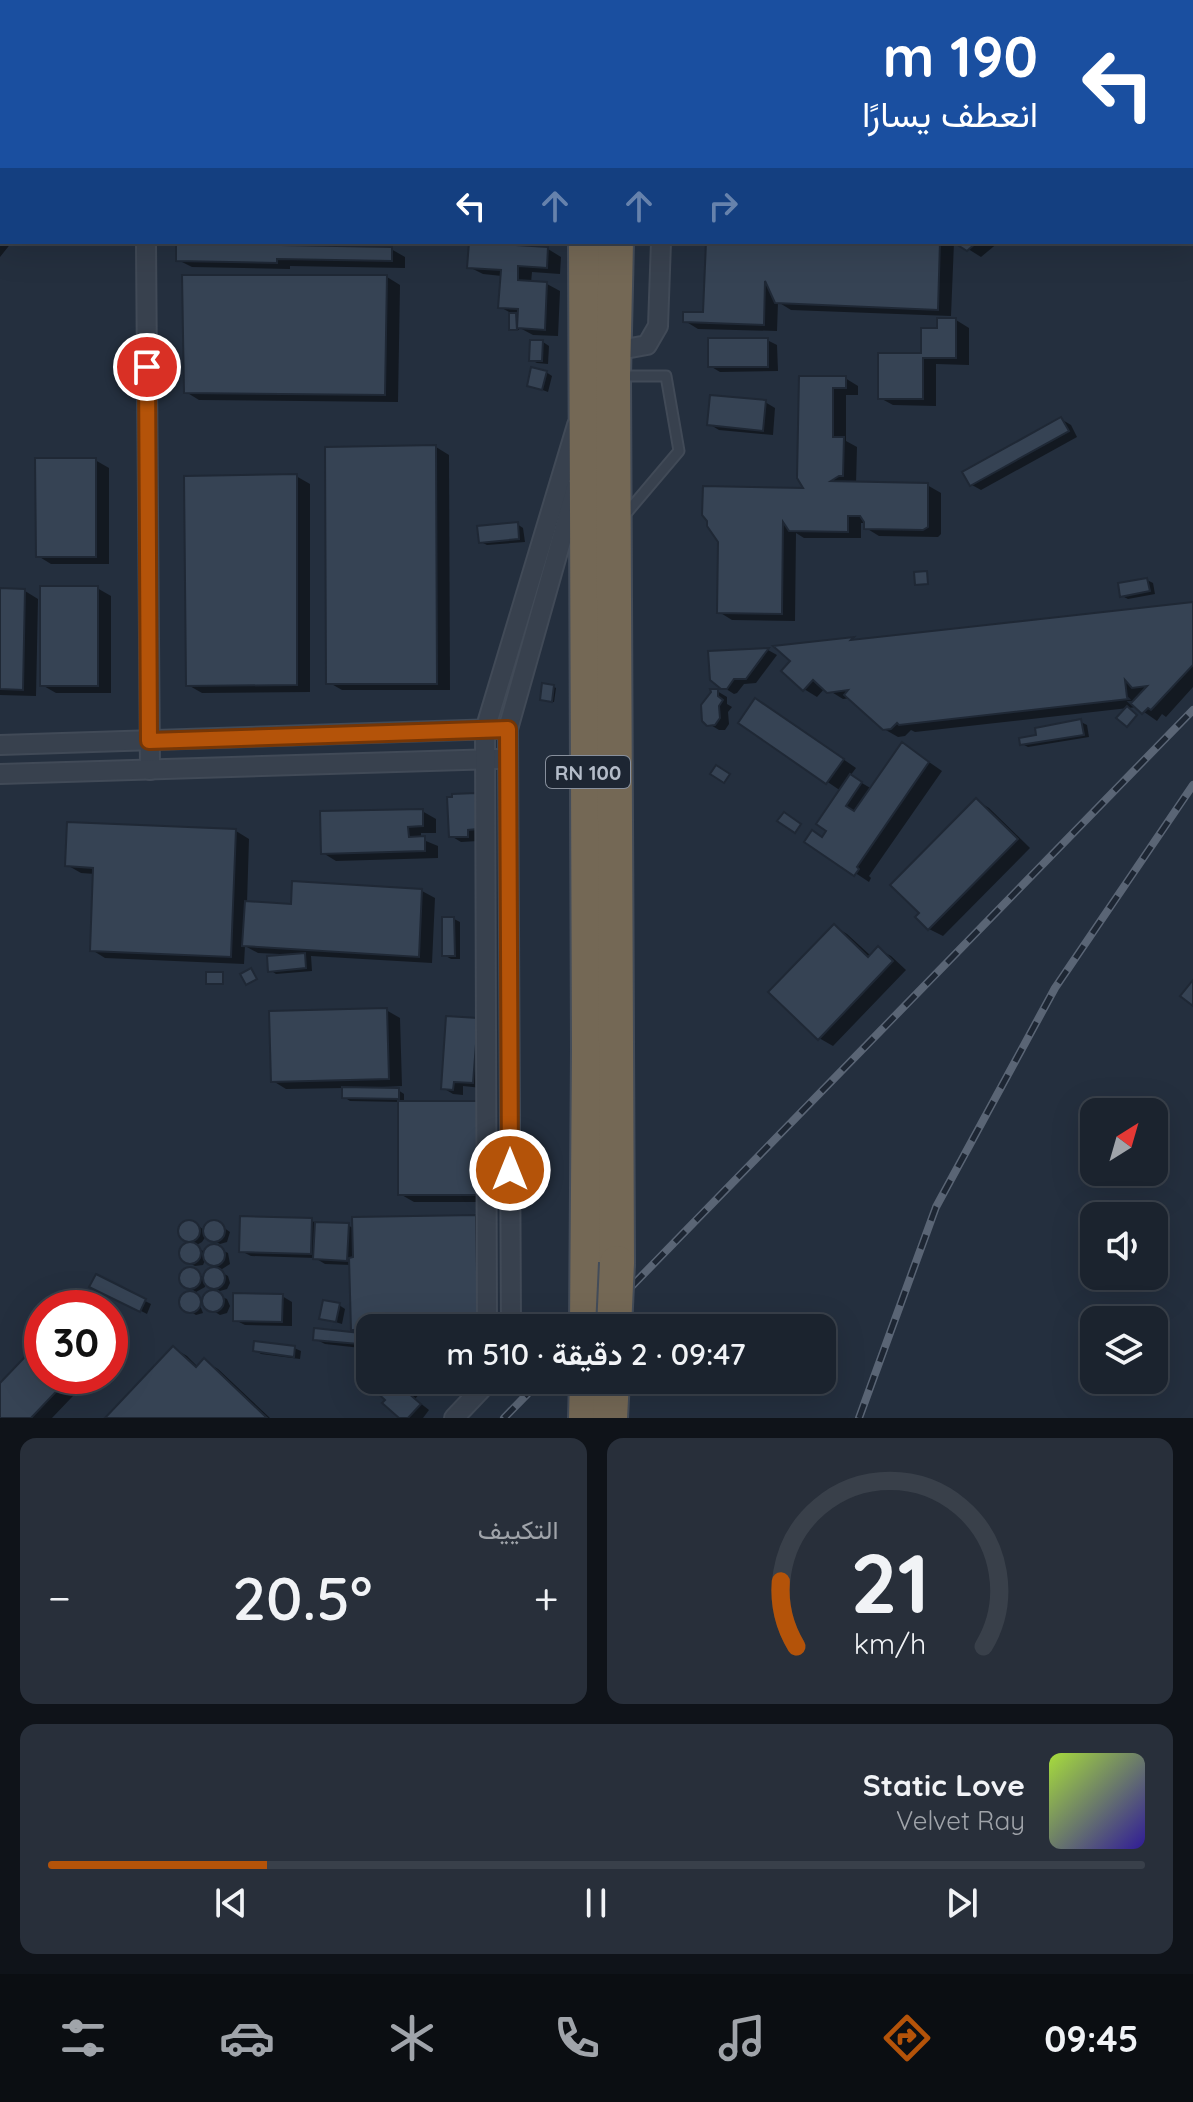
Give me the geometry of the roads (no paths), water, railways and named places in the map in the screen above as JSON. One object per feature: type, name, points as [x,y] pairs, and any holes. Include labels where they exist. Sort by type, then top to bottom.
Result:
[{"type":"highway","name":"RN 100","points":[[586,244],[604,373],[614,528],[615,1314]]},
{"type":"highway","name":"RN 100","points":[[587,1314],[587,450],[604,373],[616,244]]},
{"type":"highway","points":[[586,1418],[587,1394]]},
{"type":"highway","points":[[610,1418],[611,1394]]},
{"type":"street","points":[[146,244],[150,770]]},
{"type":"street","points":[[487,1314],[485,730],[604,373],[647,345],[658,326],[661,244]]},
{"type":"street","points":[[511,1314],[508,729],[587,450]]},
{"type":"street","points":[[0,745],[508,729]]},
{"type":"street","points":[[0,774],[508,759]]},
{"type":"street","points":[[454,1418],[476,1394]]},
{"type":"lane","points":[[604,373],[666,376],[679,451],[614,528]]},
{"type":"railway","points":[[605,1314],[1193,710]]},
{"type":"railway","points":[[859,1418],[936,1207],[1055,988],[1193,785]]},
{"type":"railway","points":[[504,1418],[527,1394]]}]
